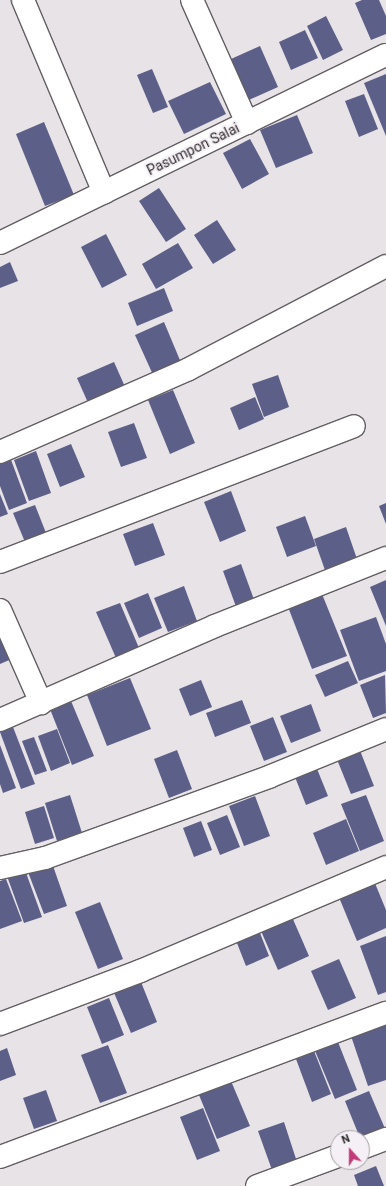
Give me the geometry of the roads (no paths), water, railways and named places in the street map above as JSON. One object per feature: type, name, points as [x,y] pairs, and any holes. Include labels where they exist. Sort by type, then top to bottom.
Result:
[{"type":"street","points":[[23,0],[104,193]]},
{"type":"street","points":[[192,0],[247,123]]},
{"type":"street","name":"Pasumpon Salai","points":[[0,243],[386,55]]},
{"type":"street","points":[[0,452],[189,369],[386,266]]},
{"type":"street","points":[[0,562],[354,426]]},
{"type":"street","points":[[0,720],[216,626],[386,558]]},
{"type":"street","points":[[0,610],[41,703]]},
{"type":"street","points":[[0,868],[45,858],[271,776],[386,729]]},
{"type":"street","points":[[0,1024],[140,971],[386,867]]},
{"type":"street","points":[[0,1157],[386,1013]]},
{"type":"street","points":[[370,1145],[386,1139]]},
{"type":"street","points":[[257,1186],[330,1159]]}]
